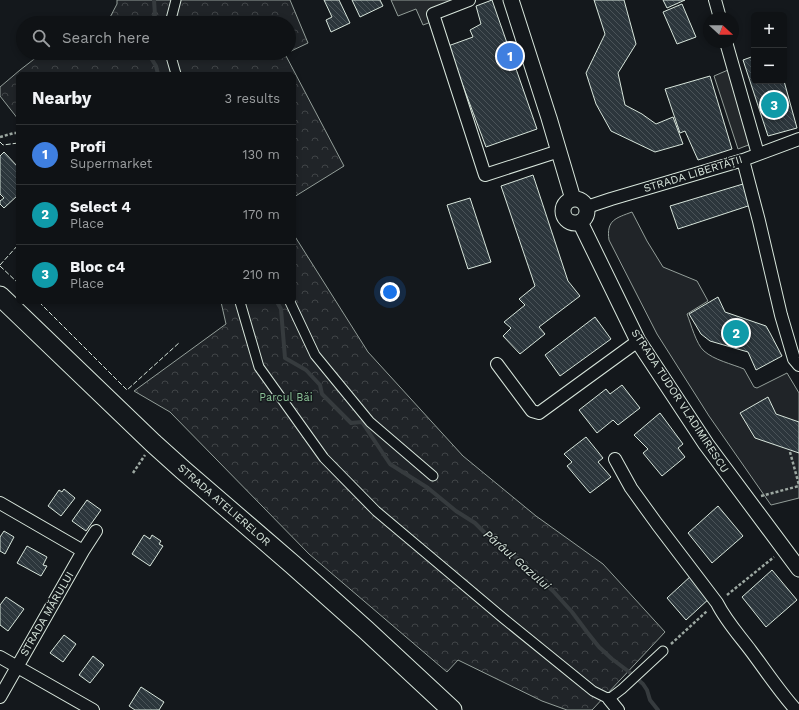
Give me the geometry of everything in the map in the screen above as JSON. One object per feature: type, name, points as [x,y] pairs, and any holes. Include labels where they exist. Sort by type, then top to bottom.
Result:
[{"type":"main road","name":"STRADA ATELIERELOR","points":[[0,296],[153,443],[366,630],[452,710]]},
{"type":"street","points":[[172,16],[176,0]]},
{"type":"street","points":[[469,0],[432,14],[485,175],[558,151]]},
{"type":"street","points":[[511,0],[573,199]]},
{"type":"street","points":[[715,0],[718,12]]},
{"type":"street","points":[[728,48],[758,154]]},
{"type":"street","points":[[172,60],[175,72]]},
{"type":"street","name":"STRADA LIBERTĂȚII","points":[[587,207],[743,160],[799,139]]},
{"type":"street","points":[[743,160],[781,315],[794,359],[799,366]]},
{"type":"street","points":[[569,200],[580,200],[587,207],[586,216],[580,222],[572,223],[564,216],[563,212],[565,204],[569,200]]},
{"type":"street","name":"STRADA TUDOR VLADIMIRESCU","points":[[580,222],[638,341],[706,444],[799,569]]},
{"type":"street","points":[[241,304],[259,367],[324,458],[376,511],[497,613],[593,691],[609,698],[618,710]]},
{"type":"street","points":[[291,304],[315,355],[370,422],[433,476]]},
{"type":"street","points":[[497,364],[532,411],[539,413],[638,341]]},
{"type":"street","points":[[615,459],[631,488],[717,603],[722,614],[796,710]]},
{"type":"street","points":[[0,503],[83,551]]},
{"type":"street","name":"STRADA MĂRULUI","points":[[0,697],[83,551],[96,531]]},
{"type":"street","points":[[609,698],[663,651]]},
{"type":"street","points":[[0,657],[93,710]]},
{"type":"path","points":[[0,137],[16,133]]},
{"type":"path","points":[[133,473],[153,443]]},
{"type":"path","points":[[748,500],[799,485],[790,452]]},
{"type":"path","points":[[663,651],[717,603],[784,549]]},
{"type":"green space","points":[[117,0],[290,0],[308,43],[296,49],[296,16],[111,16],[117,4]]},
{"type":"green space","points":[[33,60],[288,60],[294,72],[18,72]]},
{"type":"green space","points":[[16,73],[16,116],[0,96],[0,87]]},
{"type":"green space","points":[[296,75],[344,166],[296,196]]},
{"type":"green space","points":[[632,212],[663,267],[697,281],[708,301],[687,314],[701,348],[708,354],[718,359],[744,369],[754,387],[757,388],[787,373],[799,393],[799,498],[771,505],[709,416],[657,334],[609,240],[609,228],[613,221]]},
{"type":"green space","name":"Parcul Băi","points":[[296,238],[368,352],[463,456],[536,516],[603,564],[665,632],[592,710],[567,710],[542,701],[458,660],[447,672],[309,554],[170,412],[134,391],[226,324],[221,304],[296,304]]},
{"type":"shaded area","points":[[391,0],[451,0],[452,4],[434,21],[423,25],[416,9],[398,16]]},
{"type":"shaded area","points":[[728,70],[751,144],[738,149],[714,76]]},
{"type":"building","points":[[324,0],[339,0],[350,23],[331,32],[326,20],[332,17]]},
{"type":"building","points":[[352,0],[380,0],[383,6],[360,17]]},
{"type":"building","points":[[492,0],[537,129],[486,147],[448,46],[473,37],[470,30],[481,24],[476,6]]},
{"type":"building","points":[[594,0],[624,0],[636,44],[618,73],[625,105],[642,114],[656,124],[673,117],[683,144],[655,152],[611,131],[596,104],[586,73],[605,34]]},
{"type":"building","points":[[663,0],[685,0],[667,8]]},
{"type":"building","points":[[682,4],[696,37],[677,44],[663,12]]},
{"type":"building","points":[[751,57],[751,84],[785,84],[797,128],[768,136],[743,60]]},
{"type":"building","points":[[710,76],[732,149],[698,160],[685,131],[680,133],[665,89]]},
{"type":"building","points":[[4,152],[16,165],[16,197],[4,208],[0,204],[0,201],[4,198],[0,194],[0,156]]},
{"type":"building","points":[[533,175],[568,281],[580,296],[539,327],[545,334],[520,354],[503,336],[511,328],[504,322],[525,305],[519,299],[535,286],[501,186]]},
{"type":"building","points":[[743,184],[751,205],[678,229],[670,206]]},
{"type":"building","points":[[470,198],[491,262],[468,269],[447,205]]},
{"type":"building","points":[[718,297],[725,312],[766,326],[782,356],[756,370],[748,352],[710,341],[701,334],[689,314]]},
{"type":"building","points":[[595,317],[611,339],[560,376],[545,355]]},
{"type":"building","points":[[622,385],[640,408],[618,425],[613,420],[597,433],[579,410],[606,389],[610,394]]},
{"type":"building","points":[[768,397],[776,414],[799,422],[799,453],[755,438],[740,413]]},
{"type":"building","points":[[660,413],[683,444],[678,448],[685,457],[662,476],[643,453],[648,449],[634,435]]},
{"type":"building","points":[[586,437],[603,458],[598,462],[611,477],[590,493],[567,466],[572,462],[564,454]]},
{"type":"building","points":[[64,489],[75,498],[61,516],[48,506],[59,490],[62,492]]},
{"type":"building","points":[[87,500],[101,510],[86,531],[72,521]]},
{"type":"building","points":[[718,506],[743,536],[712,563],[688,533]]},
{"type":"building","points":[[4,531],[14,537],[5,554],[0,551],[0,537]]},
{"type":"building","points":[[144,535],[150,539],[152,535],[161,541],[159,544],[163,546],[150,566],[132,554]]},
{"type":"building","points":[[27,546],[47,557],[43,565],[47,566],[41,576],[17,563]]},
{"type":"building","points":[[772,570],[797,600],[766,627],[742,597]]},
{"type":"building","points":[[692,575],[711,597],[686,620],[667,598]]},
{"type":"building","points":[[6,597],[24,609],[8,631],[0,625],[0,605]]},
{"type":"building","points":[[64,635],[76,644],[63,662],[50,653]]},
{"type":"building","points":[[93,656],[104,665],[90,683],[79,675]]},
{"type":"building","points":[[141,687],[164,702],[159,710],[135,710],[129,706]]},
{"type":"waterway","points":[[154,0],[154,16]]},
{"type":"waterway","points":[[152,60],[158,72]]},
{"type":"waterway","name":"Pârâul Gazului","points":[[278,304],[281,309],[285,358],[306,370],[320,385],[322,394],[351,423],[362,422],[390,464],[428,488],[456,511],[475,523],[498,546],[520,560],[553,591],[572,612],[599,647],[643,684],[647,690],[650,700],[658,710]]},
{"type":"fence","points":[[0,142],[3,145],[16,143]]},
{"type":"fence","points":[[0,265],[16,247]]},
{"type":"fence","points":[[0,266],[16,281]]},
{"type":"fence","points":[[41,304],[127,390],[180,342]]},
{"type":"place","name":"Profi","points":[[510,56]]},
{"type":"place","name":"Bloc c4","points":[[774,105]]},
{"type":"place","name":"Select 4","points":[[736,333]]}]
